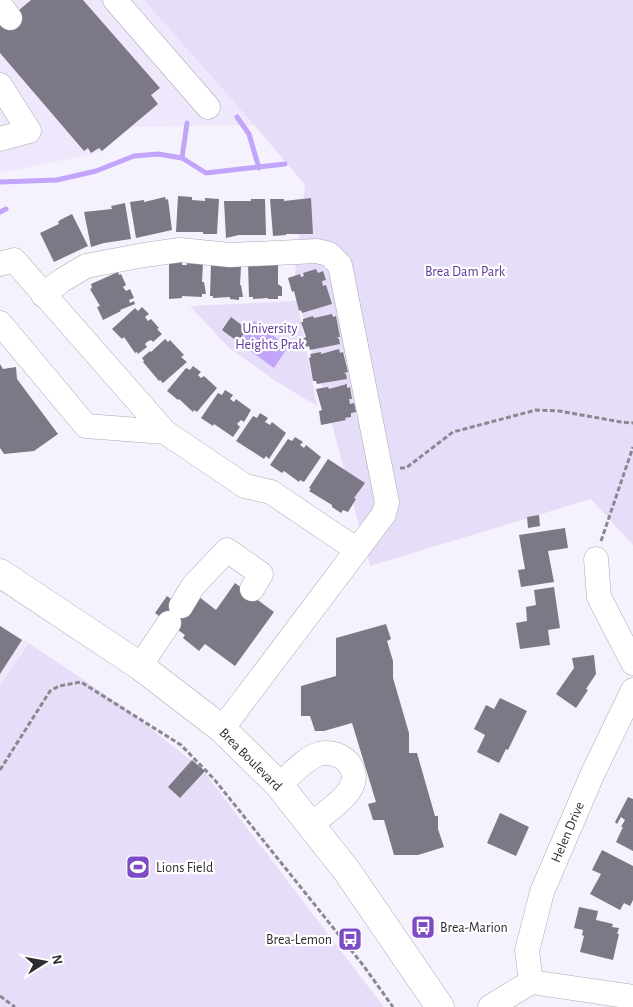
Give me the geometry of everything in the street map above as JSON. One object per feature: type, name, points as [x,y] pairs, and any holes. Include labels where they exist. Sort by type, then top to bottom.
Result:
[{"type":"main road","name":"Brea Boulevard","points":[[0,574],[140,666],[222,729],[279,785],[347,871],[440,1007]]},
{"type":"street","points":[[115,0],[208,107]]},
{"type":"street","points":[[0,85],[29,131],[0,139]]},
{"type":"street","points":[[43,295],[61,281],[86,266],[180,250],[230,255],[317,251],[329,254],[340,265],[387,502],[386,508],[384,514],[222,729]]},
{"type":"street","points":[[0,264],[14,260],[165,432],[245,486],[271,492],[357,550]]},
{"type":"street","points":[[0,324],[86,426],[165,432]]},
{"type":"street","points":[[140,666],[194,586],[227,550],[261,574],[252,589]]},
{"type":"street","points":[[596,558],[598,597],[633,663]]},
{"type":"street","name":"Helen Drive","points":[[531,982],[527,951],[542,892],[593,773],[633,690]]},
{"type":"street","points":[[279,785],[310,758],[319,754],[335,754],[347,760],[353,773],[350,790],[311,824]]},
{"type":"street","points":[[490,1007],[531,982],[633,997]]},
{"type":"path","points":[[380,471],[406,468],[454,432],[536,410],[559,411],[633,423]]},
{"type":"path","points":[[596,558],[633,447]]},
{"type":"path","points":[[0,770],[50,691],[59,686],[81,682],[181,746],[214,779],[363,965],[393,1007]]},
{"type":"path","points":[[0,996],[15,1007]]},
{"type":"path","points":[[5,1006],[8,1002]]},
{"type":"shaded area","points":[[0,0],[144,0],[254,125],[132,127],[99,153],[0,173]]},
{"type":"shaded area","points":[[254,321],[288,347],[274,368],[239,343]]},
{"type":"shaded area","points":[[0,625],[29,643],[0,686]]},
{"type":"green space","name":"Brea Dam Park","points":[[144,0],[633,0],[633,545],[591,499],[370,566],[294,283],[305,185]]},
{"type":"green space","name":"University Heights Prak","points":[[297,301],[317,406],[277,382],[228,347],[190,306]]},
{"type":"green space","name":"Lions Field","points":[[29,643],[122,706],[202,769],[384,1007],[0,1007],[0,686]]},
{"type":"building","points":[[31,0],[83,0],[160,88],[151,95],[158,104],[102,151],[99,148],[91,153],[88,148],[84,151],[0,53],[0,26]]},
{"type":"building","points":[[178,196],[192,197],[192,200],[205,201],[205,198],[219,199],[217,234],[176,232]]},
{"type":"building","points":[[165,197],[166,200],[168,199],[172,230],[136,238],[130,202],[144,200],[144,202]]},
{"type":"building","points":[[311,198],[313,234],[273,236],[270,199],[284,199],[284,201]]},
{"type":"building","points":[[251,199],[265,199],[266,235],[239,235],[226,238],[224,201],[251,201]]},
{"type":"building","points":[[125,203],[131,239],[91,247],[84,212],[112,209],[111,206]]},
{"type":"building","points":[[72,214],[88,246],[54,262],[40,233],[59,224],[60,220]]},
{"type":"building","points":[[182,260],[182,265],[187,265],[187,261],[203,263],[202,282],[204,282],[206,294],[202,294],[202,297],[182,296],[182,298],[169,299],[169,263]]},
{"type":"building","points":[[211,263],[241,267],[240,285],[243,297],[239,297],[239,300],[230,299],[230,297],[213,298],[213,296],[210,296]]},
{"type":"building","points":[[278,264],[278,284],[282,287],[282,296],[278,296],[278,299],[253,299],[253,297],[249,297],[248,265]]},
{"type":"building","points":[[316,269],[318,273],[323,271],[326,280],[322,281],[323,286],[326,285],[332,304],[302,313],[301,310],[299,311],[294,291],[292,292],[288,278],[300,274],[301,277],[304,276],[303,273]]},
{"type":"building","points":[[118,272],[119,275],[121,274],[126,285],[123,287],[126,291],[130,289],[134,298],[129,300],[130,303],[134,301],[135,304],[103,320],[97,307],[100,306],[90,289],[92,288],[91,284]]},
{"type":"building","points":[[142,307],[149,314],[145,317],[148,321],[151,319],[162,334],[153,342],[151,340],[147,342],[145,344],[147,347],[138,354],[137,352],[135,353],[124,337],[122,339],[112,329],[135,308],[138,311]]},
{"type":"building","points":[[332,314],[333,317],[336,316],[340,337],[337,337],[340,344],[310,350],[309,346],[306,347],[304,338],[306,337],[301,322],[303,322],[303,319],[313,316],[314,318]]},
{"type":"building","points":[[231,317],[247,329],[238,342],[222,330]]},
{"type":"building","points":[[165,339],[168,342],[170,340],[184,355],[181,357],[187,362],[163,383],[159,381],[143,362],[142,358]]},
{"type":"building","points":[[339,349],[340,353],[343,352],[348,372],[344,373],[347,379],[317,384],[316,381],[313,381],[310,354],[321,352],[321,354]]},
{"type":"building","points":[[0,364],[3,369],[16,367],[17,379],[58,434],[34,451],[4,454],[0,448]]},
{"type":"building","points":[[193,366],[201,372],[198,375],[201,378],[204,376],[217,388],[197,412],[194,410],[193,412],[167,391],[186,368],[190,370]]},
{"type":"building","points":[[347,384],[347,388],[350,387],[352,399],[349,399],[350,404],[354,403],[356,412],[351,413],[351,417],[345,418],[346,420],[321,425],[319,411],[322,410],[316,389],[328,387],[329,389]]},
{"type":"building","points":[[225,390],[233,395],[230,399],[234,402],[236,399],[251,410],[244,422],[241,420],[237,424],[240,427],[233,437],[201,418],[218,393],[222,395]]},
{"type":"building","points":[[260,413],[268,418],[265,422],[270,425],[272,422],[286,433],[269,459],[266,456],[264,459],[236,441],[253,416],[257,418]]},
{"type":"building","points":[[295,437],[303,442],[300,445],[304,448],[306,445],[321,457],[304,482],[300,480],[299,482],[284,471],[282,473],[270,465],[288,439],[292,441]]},
{"type":"building","points":[[328,459],[365,483],[354,498],[356,499],[348,512],[343,510],[341,513],[309,491],[311,489],[309,488]]},
{"type":"building","points":[[539,515],[540,526],[528,528],[527,517]]},
{"type":"building","points":[[565,528],[568,548],[548,551],[554,582],[521,587],[518,570],[525,569],[519,535]]},
{"type":"building","points":[[235,583],[274,612],[235,666],[205,644],[199,651],[183,638],[185,635],[155,613],[167,596],[183,608],[194,593],[216,610]]},
{"type":"building","points":[[554,587],[560,628],[548,630],[550,645],[520,649],[516,623],[527,621],[526,607],[536,605],[534,590]]},
{"type":"building","points":[[386,624],[391,639],[387,641],[393,661],[393,678],[409,733],[409,753],[417,753],[435,816],[438,816],[438,829],[444,847],[418,855],[394,855],[384,820],[373,820],[368,804],[376,802],[352,723],[324,731],[315,731],[310,716],[301,716],[301,686],[336,676],[336,638]]},
{"type":"building","points":[[0,626],[22,640],[0,674]]},
{"type":"building","points":[[594,655],[596,674],[576,708],[556,694],[574,668],[572,658]]},
{"type":"building","points":[[500,698],[527,711],[508,750],[506,749],[499,763],[477,752],[485,735],[474,729],[486,705],[494,709]]},
{"type":"building","points":[[192,760],[205,771],[180,798],[168,787]]},
{"type":"building","points":[[628,797],[633,799],[633,851],[616,842],[625,820],[621,817],[617,824],[615,822]]},
{"type":"building","points":[[500,813],[529,827],[516,856],[487,843]]},
{"type":"building","points":[[602,850],[633,866],[633,900],[630,906],[624,903],[620,910],[590,894],[601,874],[592,870]]},
{"type":"building","points":[[579,907],[598,911],[596,920],[613,924],[612,927],[619,928],[613,960],[580,952],[584,936],[582,935],[583,930],[574,928]]},
{"type":"waterway","points":[[237,117],[249,134],[259,168]]},
{"type":"waterway","points":[[182,158],[187,123]]},
{"type":"waterway","points":[[0,182],[57,180],[96,171],[134,156],[158,154],[182,158],[206,173],[285,164]]},
{"type":"waterway","points":[[0,212],[6,209]]},
{"type":"place","name":"Lions Field","points":[[138,867]]},
{"type":"place","name":"Brea-Marion","points":[[423,927]]},
{"type":"place","name":"Brea-Lemon","points":[[350,939]]}]
